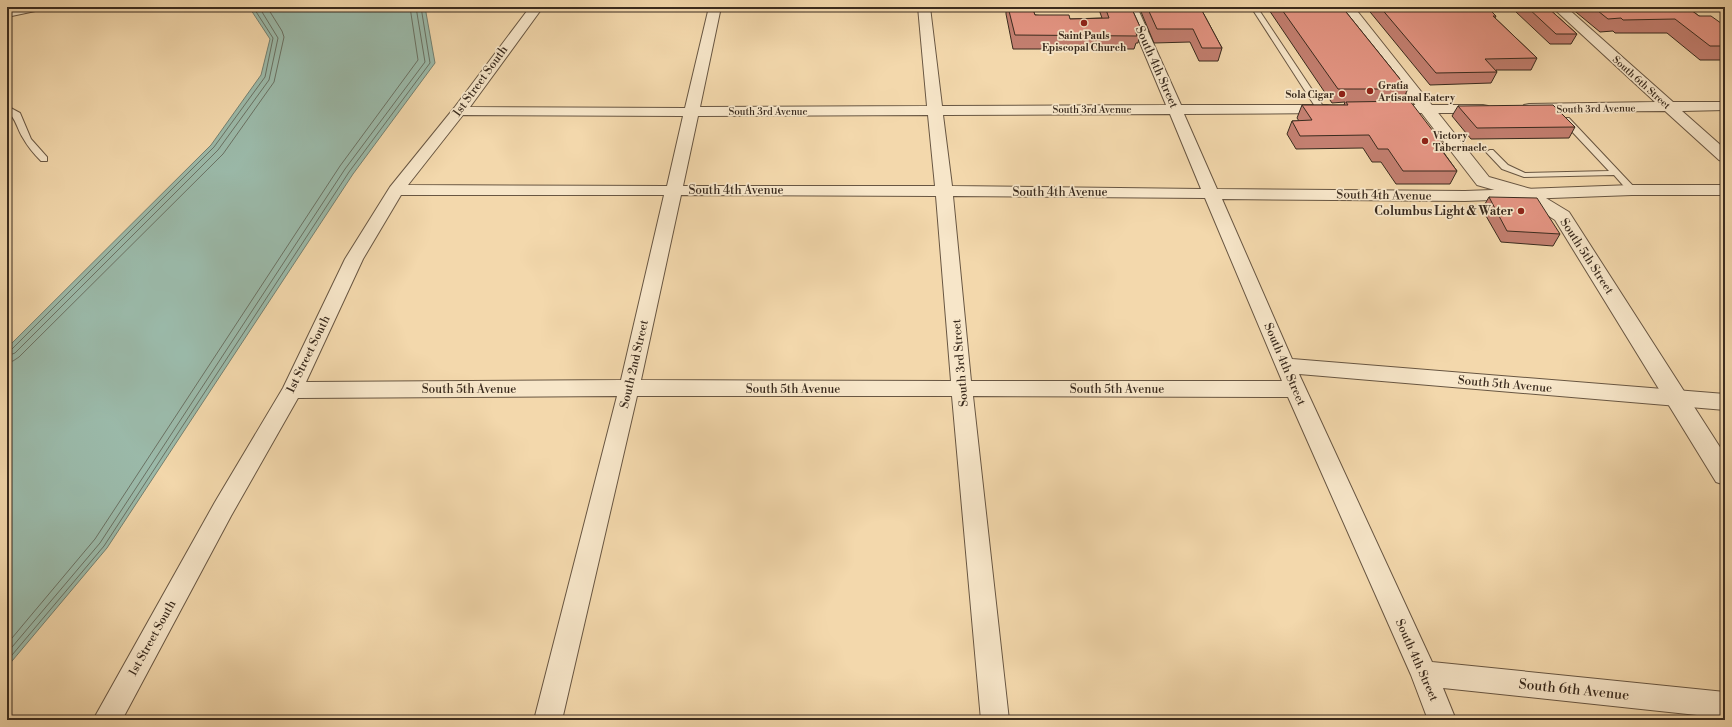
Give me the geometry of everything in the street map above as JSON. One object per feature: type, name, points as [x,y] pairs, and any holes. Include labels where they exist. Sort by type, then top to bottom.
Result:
[{"type":"street","points":[[7,13],[35,7]]},
{"type":"street","name":"1st Street South","points":[[107,720],[223,508],[292,390],[354,259],[396,190],[459,111],[537,7]]},
{"type":"street","name":"South 2nd Street","points":[[548,720],[629,388],[672,190],[715,7]]},
{"type":"street","name":"South 3rd Street","points":[[924,7],[944,191],[995,720]]},
{"type":"street","name":"South 4th Street","points":[[1131,7],[1295,389],[1424,674],[1442,720]]},
{"type":"street","name":"South 5th Street","points":[[1347,7],[1483,181],[1525,193],[1562,216],[1725,475]]},
{"type":"street","name":"South 6th Street","points":[[1558,7],[1725,157]]},
{"type":"street","name":"South 3rd Avenue","points":[[1514,108],[1725,106]]},
{"type":"street","name":"South 3rd Avenue","points":[[459,111],[690,112],[1175,108],[1343,109]]},
{"type":"street","points":[[1374,109],[1499,108]]},
{"type":"street","name":"South 4th Avenue","points":[[396,190],[1210,192],[1465,196],[1632,190],[1725,190]]},
{"type":"street","name":"South 5th Avenue","points":[[1286,366],[1725,402]]},
{"type":"street","name":"South 5th Avenue","points":[[292,390],[629,388],[1295,389]]},
{"type":"street","name":"South 6th Avenue","points":[[1424,674],[1725,705]]},
{"type":"lane","points":[[512,7],[537,7]]},
{"type":"lane","points":[[1254,7],[1321,109]]},
{"type":"lane","points":[[7,108],[17,114],[21,131],[30,144],[44,159]]},
{"type":"lane","points":[[1554,108],[1632,190]]},
{"type":"lane","points":[[1490,152],[1500,165],[1509,171],[1524,175],[1616,173]]},
{"type":"water","points":[[249,7],[425,7],[435,63],[353,174],[107,548],[7,667],[7,348],[211,145],[261,75],[270,39]]},
{"type":"building","points":[[1008,7],[1032,7],[1035,15],[1069,15],[1070,19],[1109,18],[1105,7],[1131,7],[1141,29],[1135,29],[1137,36],[1015,35]]},
{"type":"building","points":[[1147,7],[1200,7],[1222,48],[1202,48],[1193,29],[1157,29]]},
{"type":"building","points":[[1280,7],[1342,7],[1408,89],[1338,89]]},
{"type":"building","points":[[1380,7],[1487,7],[1496,16],[1493,16],[1537,58],[1485,59],[1497,72],[1436,73]]},
{"type":"building","points":[[1527,7],[1547,7],[1577,34],[1556,34]]},
{"type":"building","points":[[1593,7],[1687,7],[1699,16],[1711,16],[1725,26],[1725,46],[1710,46],[1675,19],[1608,19]]},
{"type":"building","points":[[1410,101],[1446,148],[1440,148],[1457,171],[1403,171],[1388,149],[1378,149],[1369,135],[1300,136],[1292,121],[1312,120],[1302,105],[1348,105],[1346,102]]},
{"type":"building","points":[[1553,105],[1575,127],[1477,128],[1458,106]]},
{"type":"building","points":[[1489,197],[1537,198],[1560,234],[1507,231]]},
{"type":"place","name":"Saint Pauls Episcopal Church","points":[[1084,23]]},
{"type":"place","name":"Gratia Artisanal Eatery","points":[[1370,91]]},
{"type":"place","name":"Sola Cigar","points":[[1342,94]]},
{"type":"place","name":"Victory Tabernacle","points":[[1425,141]]},
{"type":"place","name":"Columbus Light & Water","points":[[1521,211]]}]
